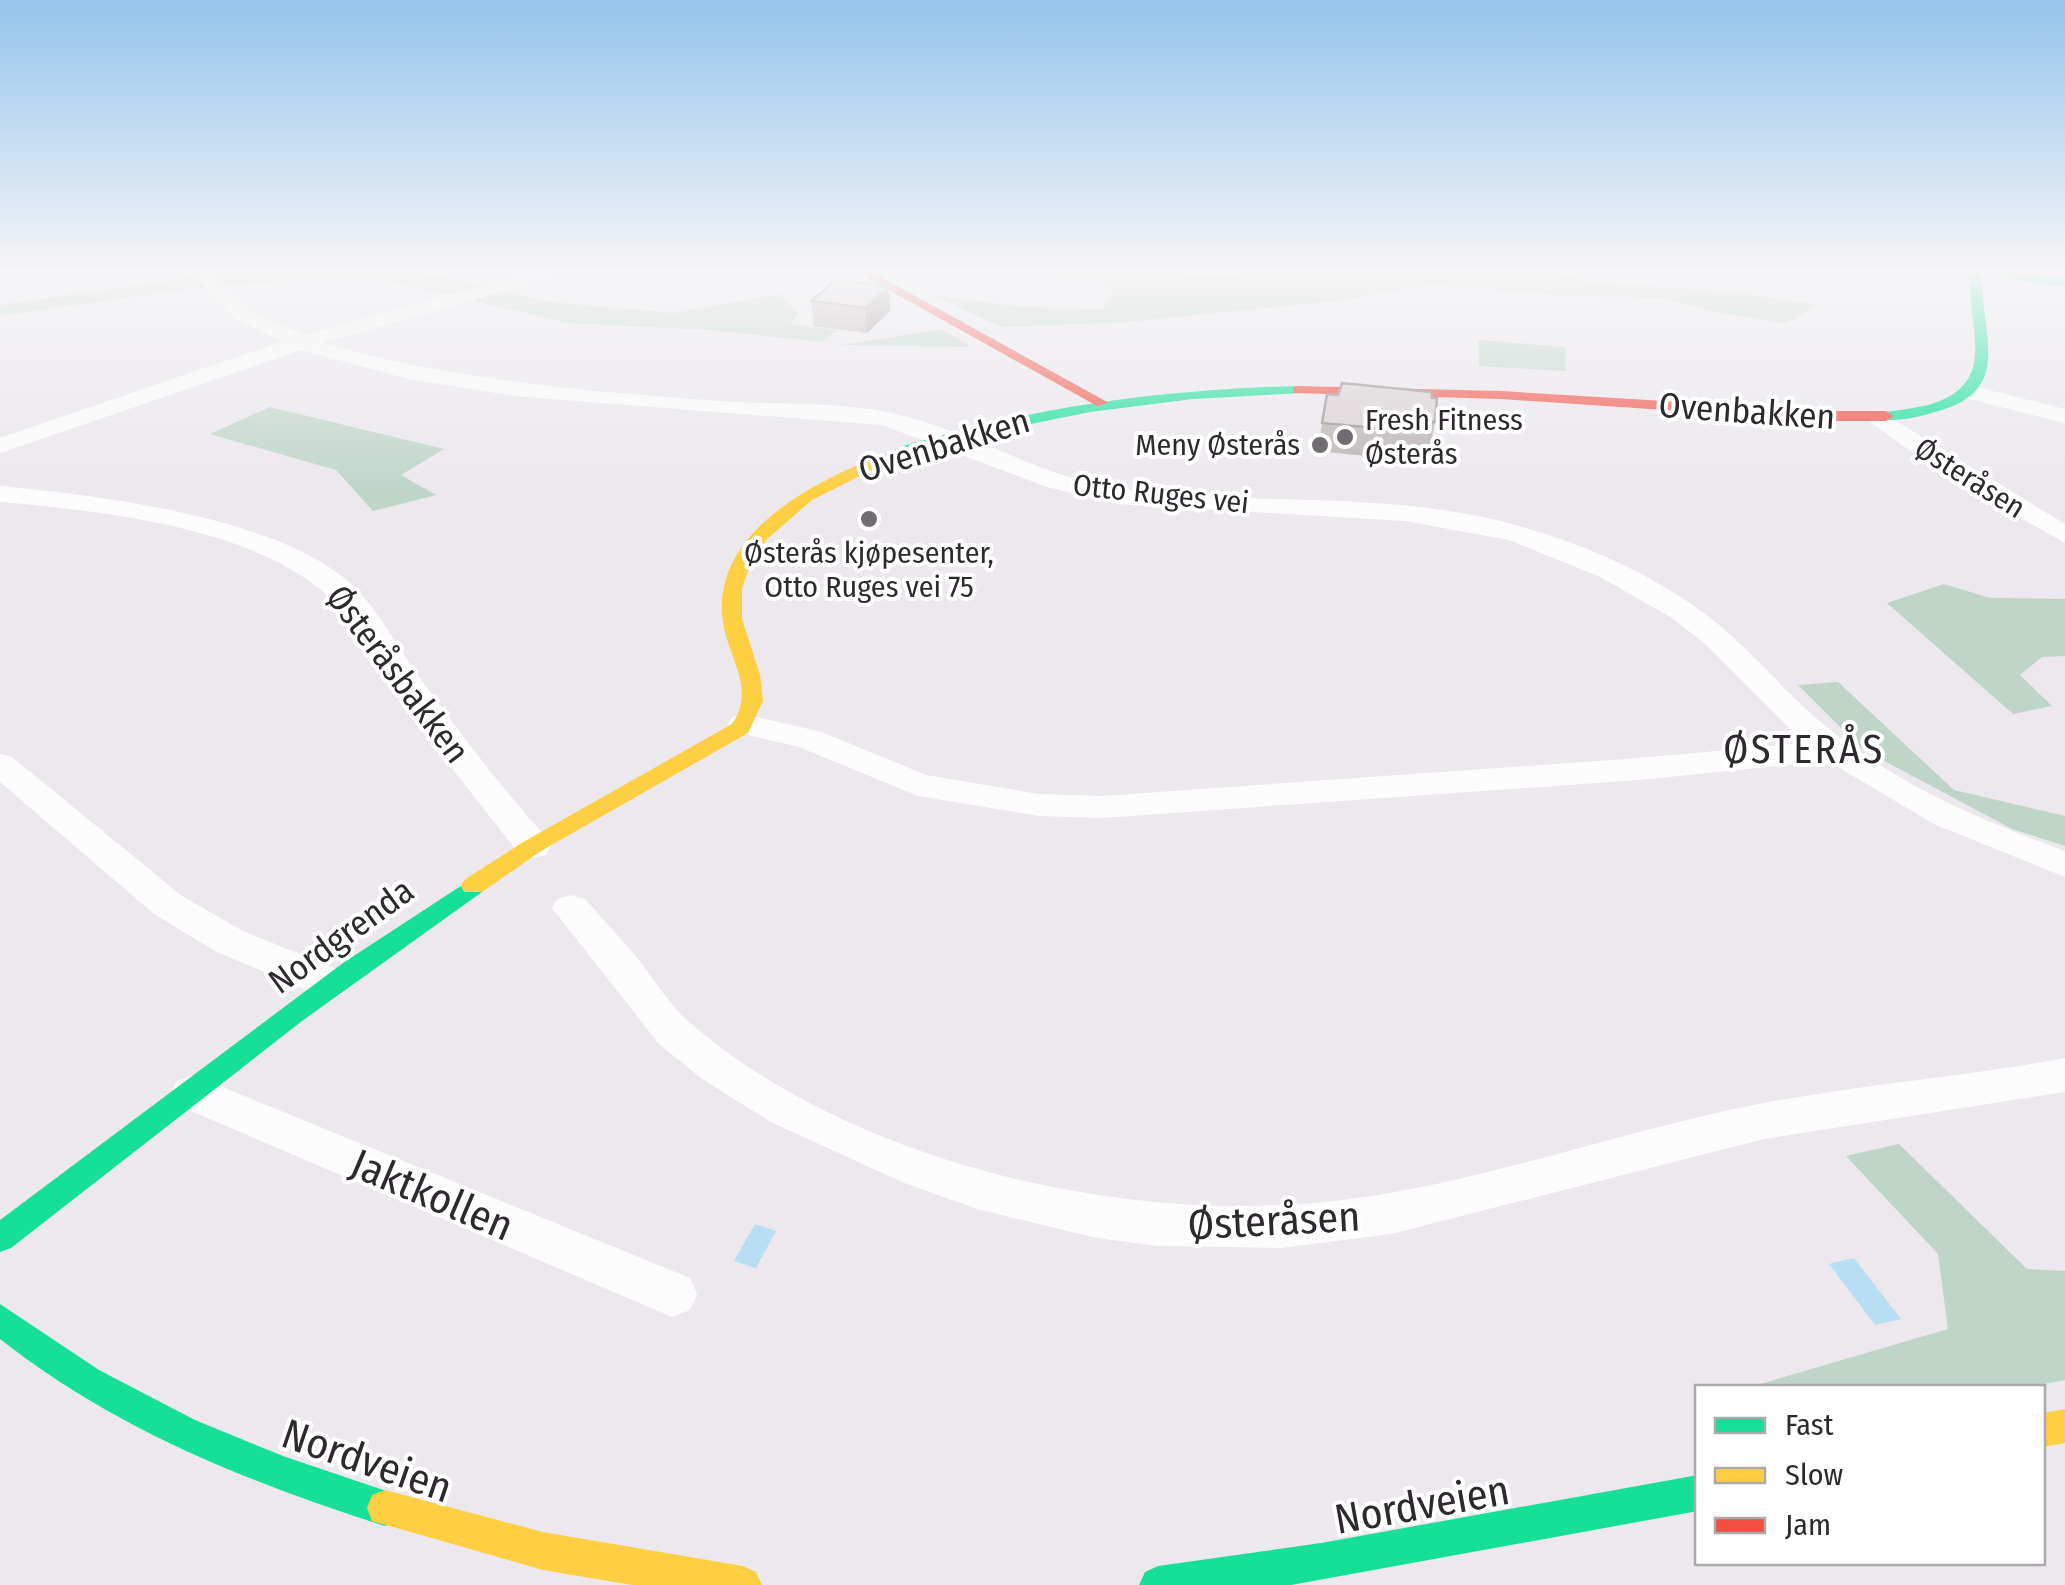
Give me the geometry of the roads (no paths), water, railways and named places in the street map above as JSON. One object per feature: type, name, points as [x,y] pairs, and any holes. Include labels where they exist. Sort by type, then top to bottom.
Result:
[{"type":"street","points":[[0,446],[295,345]]},
{"type":"street","name":"Otto Ruges vei","points":[[302,345],[495,387],[683,406],[883,418],[945,437],[1013,469],[1085,491],[1195,503],[1410,513],[1531,538],[1619,575],[1683,612],[1715,637],[1834,750],[1950,818],[2065,864]]},
{"type":"street","points":[[996,345],[1102,403]]},
{"type":"street","points":[[1981,345],[1984,368],[1969,392],[2065,416]]},
{"type":"street","name":"Ovenbakken","points":[[744,724],[755,694],[734,634],[730,602],[734,577],[754,543],[785,511],[818,490],[859,469],[945,437],[1102,403],[1232,392],[1357,390],[1878,417],[1930,409],[1969,392]]},
{"type":"street","name":"Østeråsen","points":[[1878,417],[1948,466],[2065,535]]},
{"type":"street","name":"Østeråsbakken","points":[[0,494],[114,507],[268,549],[315,569],[336,586],[363,618],[438,726],[533,846]]},
{"type":"street","points":[[744,724],[810,739],[918,785],[1020,802],[1102,807],[1639,769],[1834,750]]},
{"type":"street","name":"Nordgrenda","points":[[0,1238],[193,1093],[330,983],[533,846],[716,746],[744,724]]},
{"type":"street","points":[[0,764],[168,905],[229,940],[330,983]]},
{"type":"street","name":"Østeråsen","points":[[571,908],[670,1029],[764,1097],[810,1123],[935,1176],[1056,1212],[1120,1222],[1184,1228],[1341,1222],[1423,1208],[1741,1125],[1831,1107],[2065,1075]]},
{"type":"street","name":"Jaktkollen","points":[[193,1093],[672,1294]]},
{"type":"street","name":"Nordveien","points":[[0,1318],[76,1376],[152,1418],[356,1501],[438,1528],[597,1564],[743,1585]]},
{"type":"street","name":"Nordveien","points":[[1158,1585],[1321,1562],[1695,1494]]},
{"type":"water","points":[[755,1224],[776,1231],[756,1268],[734,1261]]},
{"type":"water","points":[[1854,1258],[1901,1319],[1875,1325],[1829,1264]]},
{"type":"place","name":"Fresh Fitness Østerås","points":[[1345,437]]},
{"type":"place","name":"Meny Østerås","points":[[1320,445]]},
{"type":"place","name":"Østerås kjøpesenter, Otto Ruges vei 75","points":[[869,519]]},
{"type":"district","name":"ØSTERÅS","points":[[1804,750]]}]
